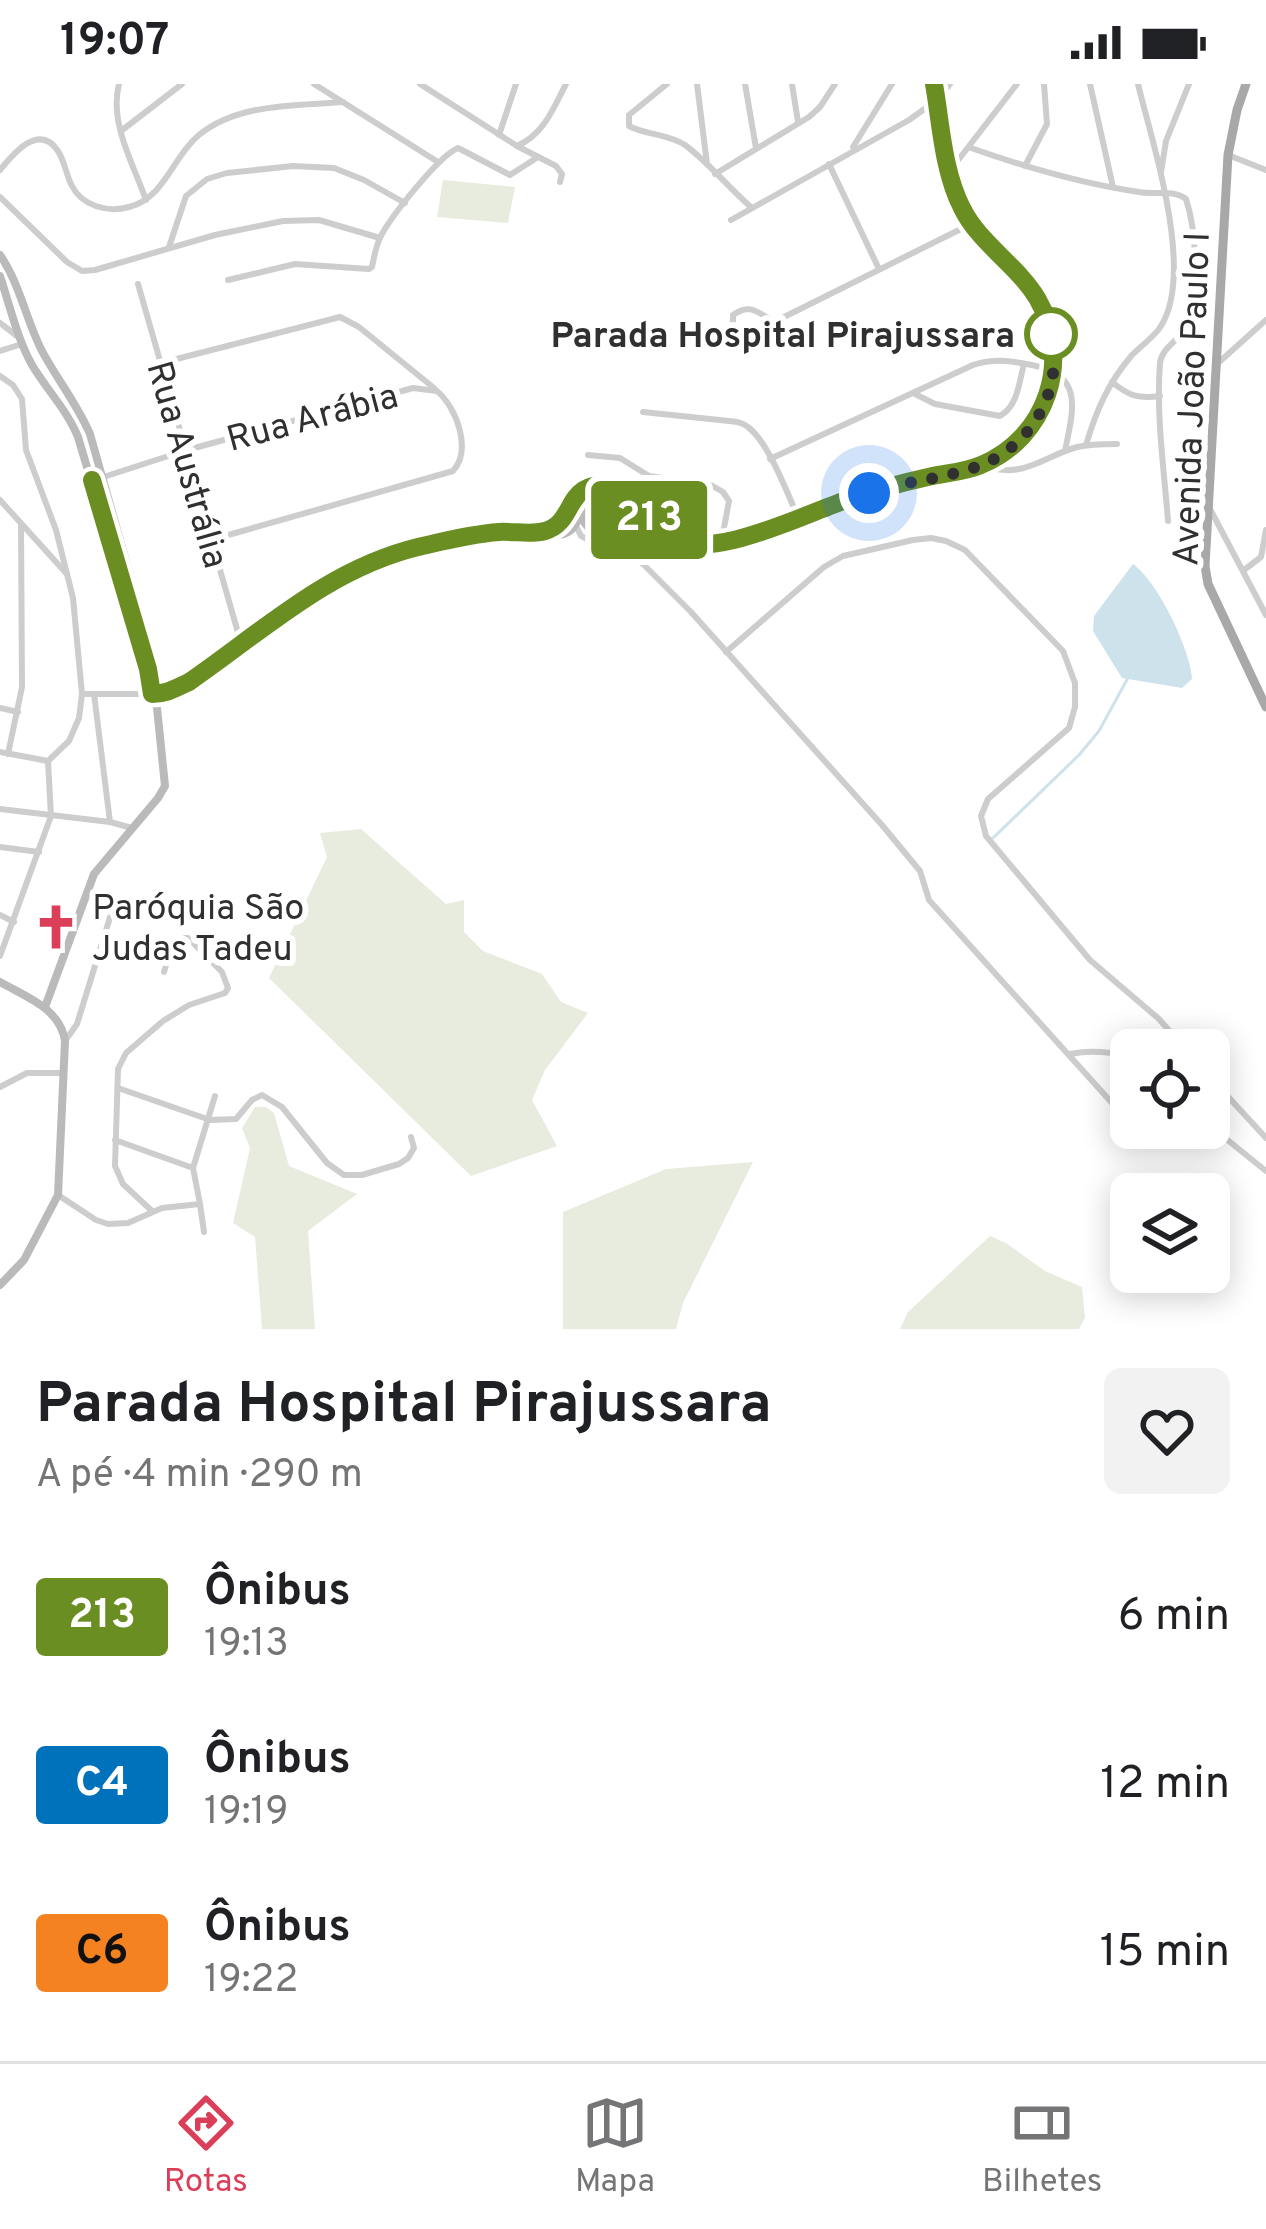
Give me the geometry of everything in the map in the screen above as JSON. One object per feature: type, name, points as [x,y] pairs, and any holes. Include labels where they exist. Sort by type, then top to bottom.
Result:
[{"type":"main road","points":[[554,527],[586,488],[604,485],[623,490],[666,537],[692,546],[721,544],[893,485],[983,464],[1031,428],[1047,399],[1055,370],[1053,342],[1036,297],[971,224],[955,193],[934,84]]},
{"type":"main road","name":"Avenida João Paulo I","points":[[1246,84],[1228,155],[1205,566],[1208,584],[1266,707]]},
{"type":"main road","points":[[0,255],[21,342],[70,420],[156,694]]},
{"type":"main road","points":[[4,274],[40,347],[81,413],[103,477],[155,664],[164,786],[94,874],[44,1007]]},
{"type":"main road","points":[[534,532],[568,533],[576,526],[587,498],[604,485]]},
{"type":"main road","points":[[568,508],[576,526]]},
{"type":"main road","points":[[582,511],[591,531]]},
{"type":"main road","points":[[156,694],[189,682],[308,595],[375,560],[475,535],[576,526]]},
{"type":"main road","points":[[0,982],[44,1007],[61,1023],[65,1040],[58,1195],[24,1260],[0,1285]]},
{"type":"street","points":[[119,84],[116,115],[146,200]]},
{"type":"street","points":[[121,130],[182,84]]},
{"type":"street","points":[[314,84],[438,162]]},
{"type":"street","points":[[419,84],[434,88],[517,146],[561,170],[560,182]]},
{"type":"street","points":[[500,135],[516,84]]},
{"type":"street","points":[[517,146],[542,127],[566,84]]},
{"type":"street","points":[[668,84],[628,115],[629,126],[687,146],[751,207]]},
{"type":"street","points":[[697,84],[707,166]]},
{"type":"street","points":[[745,84],[756,148]]},
{"type":"street","points":[[792,84],[798,124]]},
{"type":"street","points":[[715,174],[798,124],[820,107],[835,84]]},
{"type":"street","points":[[850,152],[892,84]]},
{"type":"street","points":[[731,220],[909,120],[950,84]]},
{"type":"street","points":[[949,172],[1017,84]]},
{"type":"street","points":[[1025,166],[1046,124],[1044,84]]},
{"type":"street","points":[[1090,84],[1113,188]]},
{"type":"street","points":[[1086,445],[1102,396],[1165,316],[1173,268],[1172,226],[1138,84]]},
{"type":"street","points":[[1161,177],[1166,141],[1188,84]]},
{"type":"street","points":[[0,170],[19,148],[41,140],[57,150],[73,189],[85,201],[118,209],[146,200],[192,142],[218,123],[248,111],[343,102]]},
{"type":"street","points":[[1151,139],[1166,141]]},
{"type":"street","points":[[970,148],[1113,188],[1164,195],[1176,192],[1186,199],[1196,251],[1189,320],[1162,353],[1168,521]]},
{"type":"street","points":[[228,280],[296,264],[368,269],[380,238],[453,149],[510,175],[538,157]]},
{"type":"street","points":[[1228,155],[1266,170]]},
{"type":"street","points":[[829,164],[879,269]]},
{"type":"street","points":[[169,247],[186,196],[207,178],[227,173],[334,167],[405,203]]},
{"type":"street","points":[[0,197],[82,271],[215,235],[299,220],[329,222],[380,238]]},
{"type":"street","points":[[773,322],[748,308],[733,315],[740,334],[773,322],[971,224]]},
{"type":"street","name":"Rua Austrália","points":[[138,284],[241,643]]},
{"type":"street","points":[[160,363],[340,317],[350,320],[437,391]]},
{"type":"street","points":[[1217,364],[1266,320]]},
{"type":"street","points":[[0,323],[21,342],[0,351]]},
{"type":"street","points":[[770,459],[986,361],[1002,359],[1055,370],[1063,377],[1072,401],[1065,452]]},
{"type":"street","points":[[913,393],[935,404],[1000,416],[1013,404],[1024,364]]},
{"type":"street","points":[[0,376],[22,399],[26,450],[69,575],[82,694],[69,741],[48,761],[51,815],[0,956]]},
{"type":"street","points":[[1112,382],[1132,396],[1160,396]]},
{"type":"street","name":"Rua Arábia","points":[[91,481],[413,388],[437,391],[452,408],[459,432],[459,464],[453,472],[212,540]]},
{"type":"street","points":[[644,412],[742,423],[751,429],[798,517]]},
{"type":"street","points":[[983,464],[997,470],[1019,470],[1086,445],[1117,444]]},
{"type":"street","points":[[589,454],[620,458],[650,476],[718,488],[729,501],[721,544]]},
{"type":"street","points":[[0,500],[69,575]]},
{"type":"street","points":[[1208,503],[1266,615]]},
{"type":"street","points":[[21,525],[22,687],[4,753],[48,761]]},
{"type":"street","points":[[576,526],[643,563],[726,652],[920,871],[929,899],[1110,1100]]},
{"type":"street","points":[[576,526],[586,539],[643,563]]},
{"type":"street","points":[[1244,570],[1261,557],[1266,530]]},
{"type":"street","points":[[726,652],[843,556],[931,538],[977,559],[1063,652],[1075,682],[1069,728],[988,799],[981,816],[986,836],[1090,961],[1168,1029]]},
{"type":"street","points":[[0,694],[4,709],[18,712]]},
{"type":"street","points":[[82,694],[156,694]]},
{"type":"street","points":[[94,694],[110,822]]},
{"type":"street","points":[[0,809],[132,828]]},
{"type":"street","points":[[0,847],[39,852]]},
{"type":"street","points":[[65,1040],[76,1024],[116,898]]},
{"type":"street","points":[[0,915],[14,922]]},
{"type":"street","points":[[152,1211],[117,1173],[116,1087],[122,1060],[174,1013],[228,988],[222,972],[188,938],[171,950],[164,972]]},
{"type":"street","points":[[1070,1054],[1110,1054]]},
{"type":"street","points":[[0,1087],[27,1073],[63,1073]]},
{"type":"street","points":[[116,1087],[210,1120],[236,1119],[262,1095],[282,1107],[327,1163],[344,1175],[399,1164],[412,1154],[411,1137]]},
{"type":"street","points":[[204,1232],[193,1168],[215,1096]]},
{"type":"street","points":[[1230,1099],[1266,1138]]},
{"type":"street","points":[[115,1140],[193,1168]]},
{"type":"street","points":[[1230,1142],[1266,1172]]},
{"type":"street","points":[[58,1195],[108,1223],[200,1204]]},
{"type":"shaded area","points":[[443,180],[515,187],[508,223],[437,217]]},
{"type":"shaded area","points":[[361,829],[446,904],[464,900],[464,932],[483,951],[542,974],[561,1002],[588,1013],[545,1070],[532,1100],[557,1146],[471,1176],[269,978],[327,857],[320,833]]},
{"type":"shaded area","points":[[255,1107],[274,1113],[289,1166],[357,1194],[308,1231],[315,1329],[262,1329],[255,1237],[233,1223],[250,1148],[242,1128]]},
{"type":"shaded area","points":[[753,1162],[683,1303],[676,1329],[563,1329],[563,1212],[666,1169]]},
{"type":"shaded area","points":[[990,1236],[1045,1271],[1082,1287],[1085,1318],[1079,1329],[900,1329],[908,1312]]},
{"type":"water","points":[[1133,564],[1162,600],[1179,634],[1192,679],[1182,688],[1122,678],[1093,631],[1094,616]]},
{"type":"waterway","points":[[993,838],[1079,755],[1099,731],[1129,676]]},
{"type":"bus line","name":"213","points":[[92,480],[152,694],[159,694],[189,682],[338,577],[375,560],[451,539],[544,531],[554,527],[581,491],[591,486],[617,486],[666,537],[705,546],[893,485],[983,464],[1031,428],[1047,399],[1055,354],[1036,297],[962,209],[949,172],[934,84]]},
{"type":"place","name":"Parada Hospital Pirajussara","points":[[1051,334]]},
{"type":"place","name":"Paróquia São Judas Tadeu","points":[[56,927]]},
{"type":"route","points":[[869,493],[983,464],[1023,436],[1047,399],[1055,370],[1051,334]]}]
